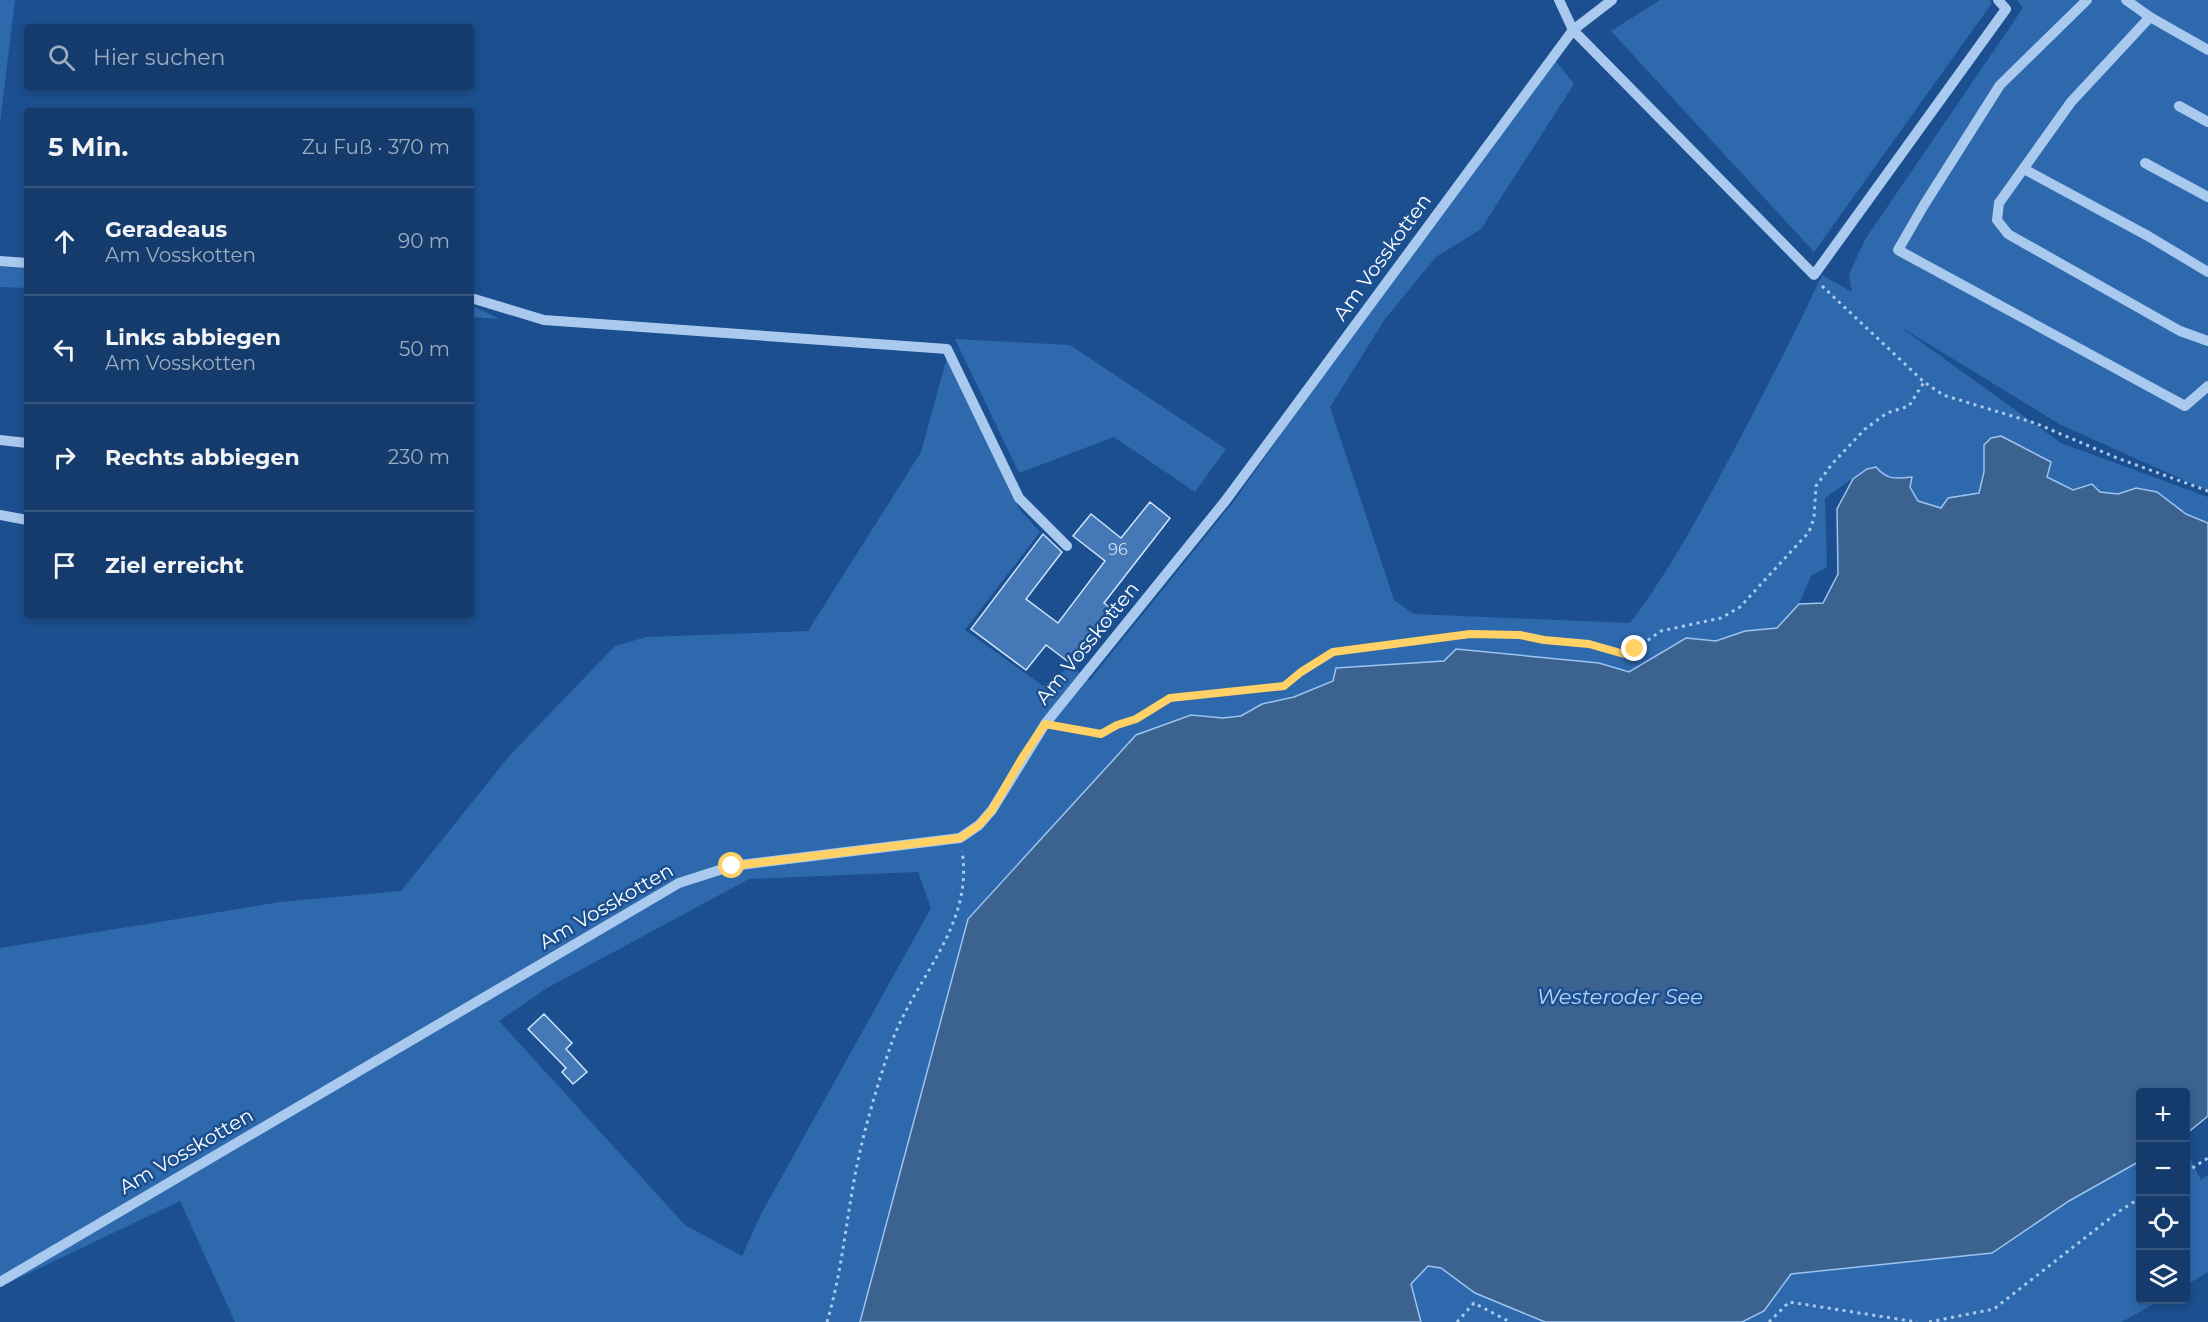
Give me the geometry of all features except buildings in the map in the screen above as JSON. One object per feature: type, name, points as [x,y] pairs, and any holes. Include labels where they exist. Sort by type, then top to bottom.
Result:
[{"type":"street","points":[[1559,0],[1573,30],[1814,275],[2006,9],[1998,0]]},
{"type":"street","name":"Am Vosskotten","points":[[0,1282],[679,883],[732,866],[960,838],[979,825],[992,810],[1045,724],[1233,490],[1573,30],[1612,0]]},
{"type":"street","points":[[2087,0],[2000,85],[1898,250],[2185,406],[2208,386]]},
{"type":"street","points":[[2126,0],[2150,17],[2208,50]]},
{"type":"street","points":[[2150,17],[2071,102],[1999,203],[1998,220],[2008,234],[2180,331],[2208,341]]},
{"type":"street","points":[[2179,106],[2208,122]]},
{"type":"street","points":[[2145,164],[2208,197]]},
{"type":"street","points":[[2024,169],[2148,236],[2208,272]]},
{"type":"street","points":[[0,261],[24,263]]},
{"type":"street","points":[[474,299],[544,320],[947,349],[1019,498],[1067,546]]},
{"type":"street","points":[[0,440],[24,443]]},
{"type":"street","points":[[0,515],[24,519]]},
{"type":"path","points":[[1814,275],[1826,290],[1924,382],[1943,395],[2034,423],[2117,458],[2208,491]]},
{"type":"path","points":[[1045,724],[1101,734],[1117,725],[1136,719],[1170,698],[1284,686],[1301,672],[1333,652],[1470,634],[1520,635],[1544,640],[1589,644],[1624,654],[1661,632],[1721,618],[1740,607],[1809,532],[1814,518],[1816,486],[1832,464],[1865,429],[1887,413],[1909,406],[1924,382]]},
{"type":"path","points":[[827,1322],[837,1289],[856,1170],[873,1102],[894,1037],[940,954],[963,896],[965,871],[960,838]]},
{"type":"path","points":[[2190,1169],[2208,1158]]},
{"type":"path","points":[[1929,1322],[1994,1309],[2118,1212],[2136,1201]]},
{"type":"path","points":[[1769,1322],[1789,1302],[1917,1322]]},
{"type":"path","points":[[1457,1322],[1474,1303],[1510,1322]]},
{"type":"shaded area","points":[[0,0],[15,0],[0,123]]},
{"type":"shaded area","points":[[1660,0],[1989,0],[1992,3],[1814,252],[1611,31]]},
{"type":"shaded area","points":[[2017,0],[2208,0],[2208,491],[2061,425],[1899,326],[2061,443],[2208,497],[2208,523],[2186,514],[2157,492],[2136,488],[2118,494],[2100,492],[2092,484],[2073,490],[1984,445],[1984,472],[1979,493],[1948,498],[1941,508],[1918,501],[1910,487],[1912,477],[1895,479],[1866,469],[1825,498],[1827,567],[1811,576],[1799,604],[1778,628],[1745,631],[1716,641],[1685,638],[1629,673],[1444,661],[1337,668],[1333,681],[1294,697],[1262,704],[1241,716],[1223,718],[1191,715],[878,1322],[235,1322],[180,1201],[0,1287],[0,948],[280,902],[401,891],[510,755],[615,646],[646,637],[808,631],[921,452],[947,357],[1020,510],[1040,532],[965,630],[1043,686],[1071,666],[1089,681],[1234,501],[1550,54],[1574,84],[1481,229],[1436,257],[1385,319],[1330,407],[1394,600],[1414,614],[1630,623],[1670,565],[1705,504],[1776,370],[1822,275],[1852,292],[1849,274],[1866,238],[2023,8]],"holes":[[[918,872],[931,908],[761,1214],[742,1256],[685,1225],[499,1021],[547,988],[749,879]]]},
{"type":"shaded area","points":[[0,265],[24,267],[24,288],[0,287]]},
{"type":"shaded area","points":[[474,306],[499,319],[474,317]]},
{"type":"shaded area","points":[[955,339],[1070,345],[1226,449],[1195,492],[1114,437],[1019,473]]},
{"type":"shaded area","points":[[2190,1158],[2201,1180],[2208,1175],[2208,1272],[2190,1283]]},
{"type":"shaded area","points":[[2136,1163],[2136,1304],[2154,1304],[2122,1322],[1742,1322],[1764,1311],[1791,1274],[1992,1253],[2069,1201]]},
{"type":"shaded area","points":[[1428,1266],[1441,1268],[1475,1293],[1545,1322],[1421,1322],[1410,1283]]},
{"type":"water","name":"Westeroder See","points":[[2001,436],[2051,462],[2047,477],[2073,490],[2092,484],[2100,492],[2118,494],[2136,488],[2157,492],[2186,514],[2208,523],[2208,1116],[2190,1131],[2190,1088],[2136,1088],[2136,1163],[2069,1201],[1992,1253],[1791,1274],[1764,1311],[1742,1322],[1545,1322],[1475,1293],[1441,1268],[1428,1266],[1411,1284],[1421,1322],[860,1322],[968,919],[1136,735],[1191,715],[1223,718],[1241,716],[1262,704],[1294,697],[1333,681],[1336,668],[1444,661],[1456,649],[1599,663],[1629,672],[1686,638],[1716,641],[1745,631],[1777,628],[1799,604],[1823,603],[1838,574],[1837,509],[1853,479],[1867,469],[1876,467],[1892,478],[1912,477],[1910,487],[1918,501],[1941,508],[1948,498],[1979,493],[1984,472],[1984,445],[1991,438]]},
{"type":"route","points":[[732,866],[960,838],[979,825],[992,810],[1045,724],[1101,734],[1117,725],[1136,719],[1170,698],[1284,686],[1301,672],[1333,652],[1470,634],[1529,636],[1544,640],[1589,644],[1624,654],[1635,649]]}]
